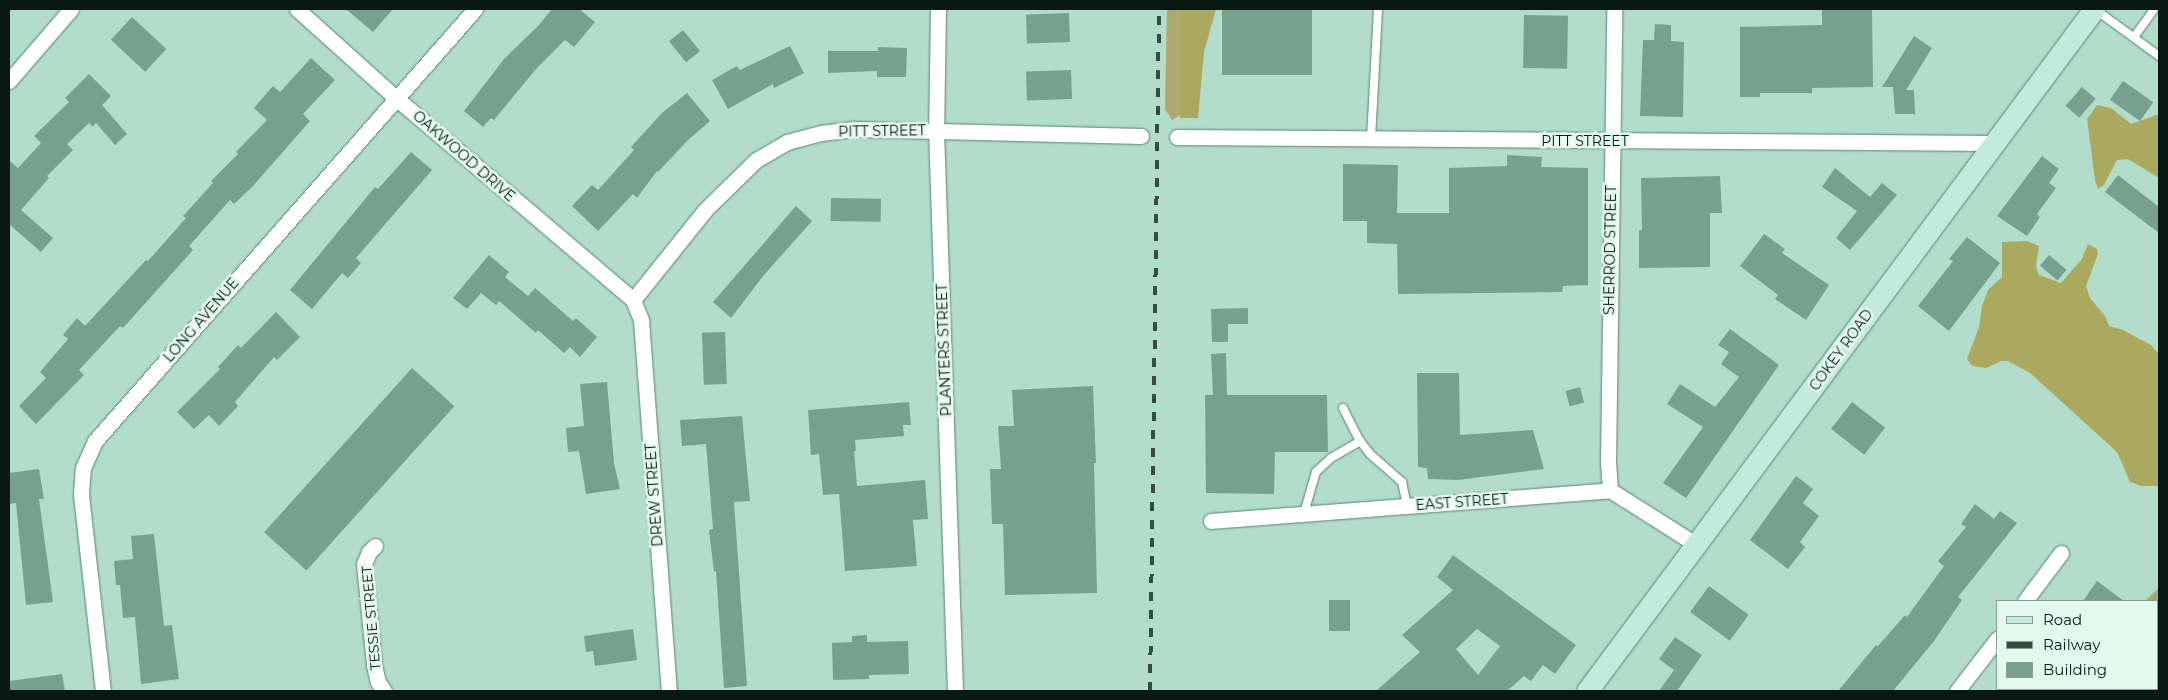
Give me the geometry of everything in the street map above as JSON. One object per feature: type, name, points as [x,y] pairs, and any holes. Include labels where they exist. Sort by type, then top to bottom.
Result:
[{"type":"street","points":[[9,80],[71,9]]},
{"type":"street","name":"OAKWOOD DRIVE","points":[[298,9],[396,98],[634,300]]},
{"type":"street","name":"LONG AVENUE","points":[[103,691],[81,494],[83,468],[95,441],[475,9]]},
{"type":"street","name":"PLANTERS STREET","points":[[938,9],[936,130],[956,691]]},
{"type":"street","name":"SHERROD STREET","points":[[1610,490],[1608,464],[1614,9]]},
{"type":"street","name":"COKEY ROAD","points":[[1587,691],[2094,9]]},
{"type":"street","name":"PITT STREET","points":[[634,300],[705,210],[756,160],[787,142],[821,133],[856,129],[1141,136]]},
{"type":"street","name":"PITT STREET","points":[[1177,137],[1993,143]]},
{"type":"street","name":"DREW STREET","points":[[634,300],[641,320],[669,691]]},
{"type":"street","points":[[1610,490],[1697,545]]},
{"type":"street","name":"EAST STREET","points":[[1211,521],[1610,490]]},
{"type":"street","name":"TESSIE STREET","points":[[375,546],[369,552],[364,564],[374,665],[378,682],[384,691]]},
{"type":"street","points":[[2026,600],[2061,553]]},
{"type":"street","points":[[1957,691],[1996,640]]},
{"type":"lane","points":[[1371,139],[1378,9]]},
{"type":"lane","points":[[2094,9],[2159,56]]},
{"type":"lane","points":[[2134,38],[2154,9]]},
{"type":"lane","points":[[1343,408],[1360,441],[1370,454],[1402,482],[1407,506]]},
{"type":"lane","points":[[1304,514],[1316,472],[1331,458],[1360,441]]},
{"type":"shaded area","points":[[1167,9],[1179,9],[1181,57],[1180,115],[1172,120],[1165,109]]},
{"type":"shaded area","points":[[1179,9],[1216,9],[1204,52],[1198,118],[1180,118]]},
{"type":"shaded area","points":[[2097,105],[2111,108],[2131,124],[2159,114],[2159,178],[2128,159],[2117,160],[2104,185],[2098,189],[2095,180],[2087,119]]},
{"type":"shaded area","points":[[2027,241],[2039,246],[2036,266],[2039,275],[2061,283],[2082,259],[2088,244],[2097,249],[2098,254],[2086,286],[2090,298],[2105,316],[2109,326],[2123,330],[2151,345],[2159,354],[2159,486],[2142,486],[2130,482],[2117,452],[2030,373],[2008,361],[2001,361],[1986,368],[1972,366],[1967,359],[1979,327],[1982,306],[1988,290],[2002,277],[2002,242]]},
{"type":"shaded area","points":[[2159,588],[2159,691],[2099,691],[2158,690],[2158,600],[2146,600]]},
{"type":"building","points":[[346,9],[393,9],[373,32]]},
{"type":"building","points":[[552,9],[579,9],[595,22],[574,47],[565,40],[536,69],[494,120],[491,118],[483,127],[464,111],[504,59],[538,26]]},
{"type":"building","points":[[1222,9],[1312,9],[1312,75],[1222,75]]},
{"type":"building","points":[[1822,9],[1872,9],[1873,87],[1812,88],[1812,93],[1760,93],[1760,97],[1740,97],[1740,27],[1822,25]]},
{"type":"building","points":[[1069,13],[1070,42],[1027,43],[1026,15]]},
{"type":"building","points":[[1524,15],[1568,16],[1567,69],[1523,68]]},
{"type":"building","points":[[132,17],[166,49],[145,72],[111,40]]},
{"type":"building","points":[[1655,24],[1671,25],[1671,41],[1684,42],[1683,117],[1640,116],[1643,40],[1654,40]]},
{"type":"building","points":[[683,30],[700,51],[686,62],[669,41]]},
{"type":"building","points":[[1914,36],[1932,48],[1906,90],[1914,90],[1915,114],[1895,114],[1893,87],[1882,87]]},
{"type":"building","points":[[790,46],[804,73],[774,88],[773,84],[728,109],[712,80],[737,66],[740,70]]},
{"type":"building","points":[[878,47],[907,48],[906,77],[877,77],[877,71],[828,73],[828,51],[878,51]]},
{"type":"building","points":[[311,58],[335,80],[303,114],[310,121],[253,186],[234,204],[230,200],[189,246],[193,250],[123,328],[120,326],[79,370],[84,375],[36,424],[19,406],[46,378],[40,372],[68,339],[63,335],[77,318],[85,326],[146,260],[148,261],[186,218],[183,216],[213,183],[211,181],[238,154],[236,152],[267,120],[254,108],[273,86],[280,92]]},
{"type":"building","points":[[1071,70],[1072,99],[1027,101],[1026,72]]},
{"type":"building","points":[[89,74],[111,96],[102,105],[127,134],[115,145],[96,123],[93,127],[89,123],[67,144],[73,150],[47,176],[49,178],[21,210],[53,238],[41,252],[9,224],[9,160],[18,168],[41,143],[34,136],[69,102],[65,98]]},
{"type":"building","points":[[2123,81],[2153,102],[2140,121],[2110,100]]},
{"type":"building","points":[[2082,87],[2096,99],[2079,118],[2066,106]]},
{"type":"building","points":[[687,93],[710,121],[657,171],[637,198],[633,194],[598,231],[572,206],[592,185],[598,190],[634,150],[631,147],[662,113]]},
{"type":"building","points":[[411,152],[432,170],[356,258],[361,263],[348,278],[342,273],[312,309],[290,290],[375,187],[378,189]]},
{"type":"building","points":[[1507,155],[1542,157],[1541,167],[1588,168],[1588,285],[1563,286],[1562,292],[1398,294],[1397,244],[1367,243],[1367,221],[1343,221],[1343,164],[1398,165],[1397,213],[1449,213],[1449,168],[1507,166]]},
{"type":"building","points":[[2042,156],[2059,169],[2049,183],[2056,188],[2037,214],[2040,217],[2027,236],[1997,216]]},
{"type":"building","points":[[1835,168],[1870,197],[1882,183],[1897,195],[1850,250],[1836,238],[1857,211],[1822,187]]},
{"type":"building","points":[[2118,175],[2159,207],[2159,233],[2105,192]]},
{"type":"building","points":[[1720,176],[1722,213],[1710,213],[1710,267],[1639,268],[1639,230],[1642,230],[1641,178]]},
{"type":"building","points":[[831,198],[881,199],[881,222],[831,221]]},
{"type":"building","points":[[796,206],[812,221],[764,275],[731,318],[713,302]]},
{"type":"building","points":[[1764,234],[1785,249],[1782,253],[1829,285],[1806,320],[1775,299],[1778,295],[1740,266]]},
{"type":"building","points":[[1967,237],[2000,263],[1949,331],[1918,306],[1953,261],[1949,259]]},
{"type":"building","points":[[489,255],[509,272],[505,277],[528,296],[535,288],[573,321],[576,318],[597,337],[580,357],[570,347],[564,353],[538,330],[536,333],[499,301],[496,305],[481,293],[467,309],[453,298]]},
{"type":"building","points":[[2049,255],[2067,270],[2058,281],[2040,266]]},
{"type":"building","points":[[1248,308],[1248,324],[1228,324],[1228,342],[1212,342],[1211,309]]},
{"type":"building","points":[[276,312],[300,337],[277,360],[274,357],[235,402],[238,406],[219,426],[209,415],[194,429],[177,412],[220,369],[218,367],[238,345],[241,348]]},
{"type":"building","points":[[1730,329],[1779,365],[1686,498],[1663,483],[1703,427],[1667,404],[1680,384],[1715,407],[1739,377],[1721,364],[1729,352],[1718,345]]},
{"type":"building","points":[[725,332],[727,384],[704,385],[702,333]]},
{"type":"building","points":[[1226,353],[1227,395],[1327,395],[1328,452],[1275,452],[1274,494],[1206,493],[1205,395],[1213,395],[1211,354]]},
{"type":"building","points":[[412,368],[454,406],[306,570],[264,532]]},
{"type":"building","points":[[1417,373],[1459,373],[1460,435],[1533,430],[1544,469],[1458,480],[1428,479],[1427,468],[1418,467]]},
{"type":"building","points":[[607,382],[614,463],[620,489],[586,494],[579,451],[568,452],[566,428],[584,426],[580,384]]},
{"type":"building","points":[[1093,386],[1096,463],[1094,463],[1097,593],[1005,595],[1003,524],[992,524],[990,469],[1001,469],[998,426],[1014,426],[1012,390]]},
{"type":"building","points":[[1580,387],[1584,402],[1570,406],[1566,391]]},
{"type":"building","points":[[909,402],[911,425],[903,425],[904,436],[855,440],[856,451],[854,451],[857,486],[925,480],[928,519],[913,520],[917,566],[845,571],[839,494],[823,495],[819,454],[811,455],[808,410]]},
{"type":"building","points":[[1852,402],[1885,428],[1864,455],[1831,429]]},
{"type":"building","points":[[742,416],[750,501],[734,502],[747,686],[724,688],[716,571],[714,572],[709,530],[713,529],[706,444],[682,446],[680,420]]},
{"type":"building","points":[[39,469],[44,499],[39,499],[53,602],[26,605],[16,503],[9,504],[9,473]]},
{"type":"building","points":[[1796,476],[1813,489],[1803,503],[1819,516],[1800,542],[1805,547],[1788,569],[1750,540]]},
{"type":"building","points":[[1975,504],[1994,519],[2000,511],[2017,523],[1958,597],[1962,600],[1934,641],[1893,691],[1838,691],[1876,645],[1878,646],[1905,615],[1907,617],[1944,566],[1938,561],[1966,527],[1961,524]]},
{"type":"building","points":[[154,534],[164,626],[172,625],[179,679],[141,684],[135,617],[123,618],[120,585],[116,585],[114,561],[133,559],[131,536]]},
{"type":"building","points":[[1453,555],[1576,645],[1555,674],[1543,665],[1531,681],[1524,676],[1507,691],[1376,691],[1420,652],[1402,635],[1453,590],[1437,577]],"holes":[[[1477,629],[1500,646],[1478,675],[1456,649]]]},
{"type":"building","points":[[2097,581],[2123,600],[2084,600]]},
{"type":"building","points":[[1709,586],[1749,615],[1730,641],[1690,612]]},
{"type":"building","points":[[1329,600],[1350,600],[1350,631],[1329,631]]},
{"type":"building","points":[[633,629],[637,660],[595,666],[593,651],[586,652],[584,636]]},
{"type":"building","points":[[867,635],[867,642],[908,641],[909,674],[869,675],[869,679],[833,680],[832,643],[852,642],[852,636]]},
{"type":"building","points":[[1675,637],[1702,655],[1677,691],[1659,691],[1674,670],[1659,659]]},
{"type":"building","points":[[62,674],[65,691],[9,691],[9,681]]},
{"type":"railway","points":[[1150,691],[1159,9]]}]
